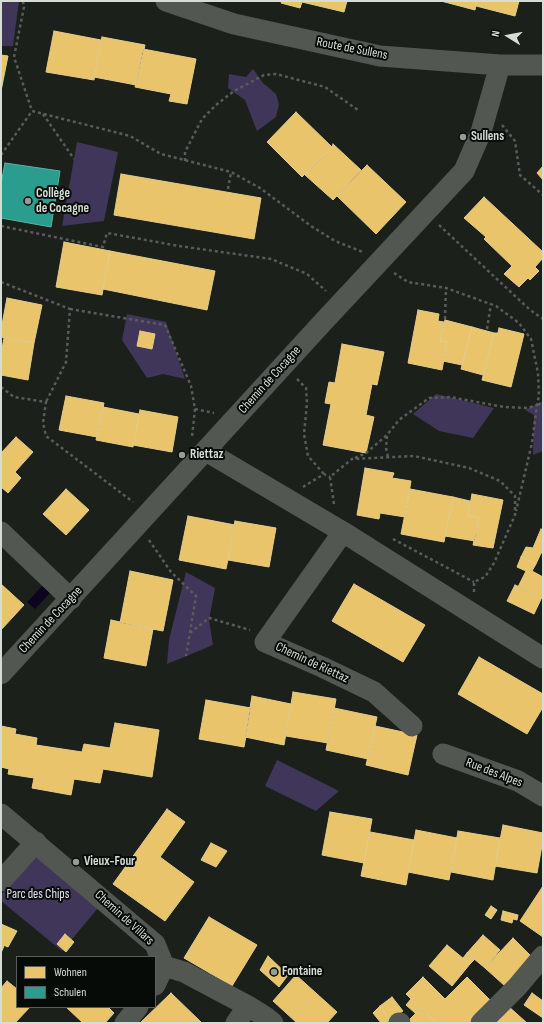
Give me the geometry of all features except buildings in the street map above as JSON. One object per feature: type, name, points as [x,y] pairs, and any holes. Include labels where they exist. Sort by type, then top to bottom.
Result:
[{"type":"street","name":"Route de Sullens","points":[[166,1],[234,24],[380,56],[500,65],[543,65]]},
{"type":"street","name":"Chemin de Cocagne","points":[[1,674],[71,599],[199,448],[324,321],[464,171],[481,132],[500,65]]},
{"type":"street","points":[[199,448],[343,532],[543,658]]},
{"type":"street","points":[[1,532],[71,599]]},
{"type":"street","name":"Chemin de Riettaz","points":[[343,532],[265,642],[374,692],[412,726]]},
{"type":"street","name":"Rue des Alpes","points":[[443,754],[518,781],[543,796]]},
{"type":"street","name":"Chemin de Villars","points":[[1,814],[155,944],[164,966]]},
{"type":"street","points":[[1,881],[36,842]]},
{"type":"street","points":[[481,1023],[517,987],[543,956]]},
{"type":"street","points":[[156,983],[164,966],[184,972],[248,1006],[273,1023]]},
{"type":"street","points":[[236,1023],[248,1006]]},
{"type":"street","points":[[125,1023],[137,1008]]},
{"type":"path","points":[[23,1],[24,7],[14,57],[32,111]]},
{"type":"path","points":[[185,160],[185,152],[202,119],[216,105],[234,91],[264,75],[276,74],[325,87],[358,110]]},
{"type":"path","points":[[32,111],[130,136],[161,154],[231,172],[260,188],[311,226],[335,241],[363,251],[366,254]]},
{"type":"path","points":[[1,155],[32,111]]},
{"type":"path","points":[[43,114],[74,159]]},
{"type":"path","points":[[500,122],[515,141],[520,175],[543,195]]},
{"type":"path","points":[[228,190],[231,172]]},
{"type":"path","points":[[439,224],[529,309],[543,319]]},
{"type":"path","points":[[1,226],[103,247],[107,234],[271,259],[307,274],[328,292]]},
{"type":"path","points":[[392,271],[408,282],[446,288],[492,304],[519,323],[531,339],[538,373],[539,396],[532,443],[515,516],[494,563],[485,577],[474,582]]},
{"type":"path","points":[[1,282],[70,309],[165,325],[191,386],[199,448]]},
{"type":"path","points":[[445,319],[446,288]]},
{"type":"path","points":[[487,329],[492,304]]},
{"type":"path","points":[[70,309],[66,362],[46,402],[43,424],[46,436],[134,502]]},
{"type":"path","points":[[296,379],[306,388],[307,403],[304,434],[308,456],[324,474],[330,477]]},
{"type":"path","points":[[1,387],[14,397],[46,402]]},
{"type":"path","points":[[330,477],[352,459],[366,453],[387,435],[398,420],[428,398],[450,397],[504,407],[528,408],[538,405],[543,401]]},
{"type":"path","points":[[195,409],[216,414]]},
{"type":"path","points":[[387,435],[386,448],[388,458]]},
{"type":"path","points":[[352,459],[414,456],[469,468],[500,481],[515,496],[515,516]]},
{"type":"path","points":[[302,488],[324,474]]},
{"type":"path","points":[[330,477],[334,508]]},
{"type":"path","points":[[389,537],[474,582]]},
{"type":"path","points":[[148,540],[171,572],[196,596],[186,656]]},
{"type":"path","points":[[474,582],[475,614]]},
{"type":"path","points":[[190,633],[209,618],[269,636]]},
{"type":"green space","points":[[1,1],[19,1],[13,46],[1,46]]},
{"type":"green space","points":[[253,69],[263,83],[276,94],[279,104],[276,117],[257,131],[245,100],[228,88],[229,74],[246,77]]},
{"type":"green space","points":[[77,142],[118,152],[104,221],[62,226]]},
{"type":"green space","points":[[127,314],[166,322],[185,379],[163,374],[147,378],[122,340]]},
{"type":"green space","points":[[436,394],[494,408],[473,438],[439,431],[413,414]]},
{"type":"green space","points":[[543,401],[543,451],[533,455],[534,415],[525,410]]},
{"type":"green space","points":[[186,572],[215,588],[209,620],[213,645],[167,664],[169,640]]},
{"type":"green space","points":[[277,760],[339,791],[316,811],[265,786]]},
{"type":"green space","name":"Parc des Chips","points":[[34,855],[98,908],[62,951],[1,901],[1,895]]},
{"type":"shaded area","points":[[44,584],[52,591],[35,609],[27,602]]},
{"type":"place","name":"Sullens","points":[[463,137]]},
{"type":"place","name":"Collège de Cocagne","points":[[28,201]]},
{"type":"place","name":"Riettaz","points":[[182,455]]},
{"type":"place","name":"Vieux-Four","points":[[76,862]]},
{"type":"place","name":"Fontaine","points":[[274,972]]}]
